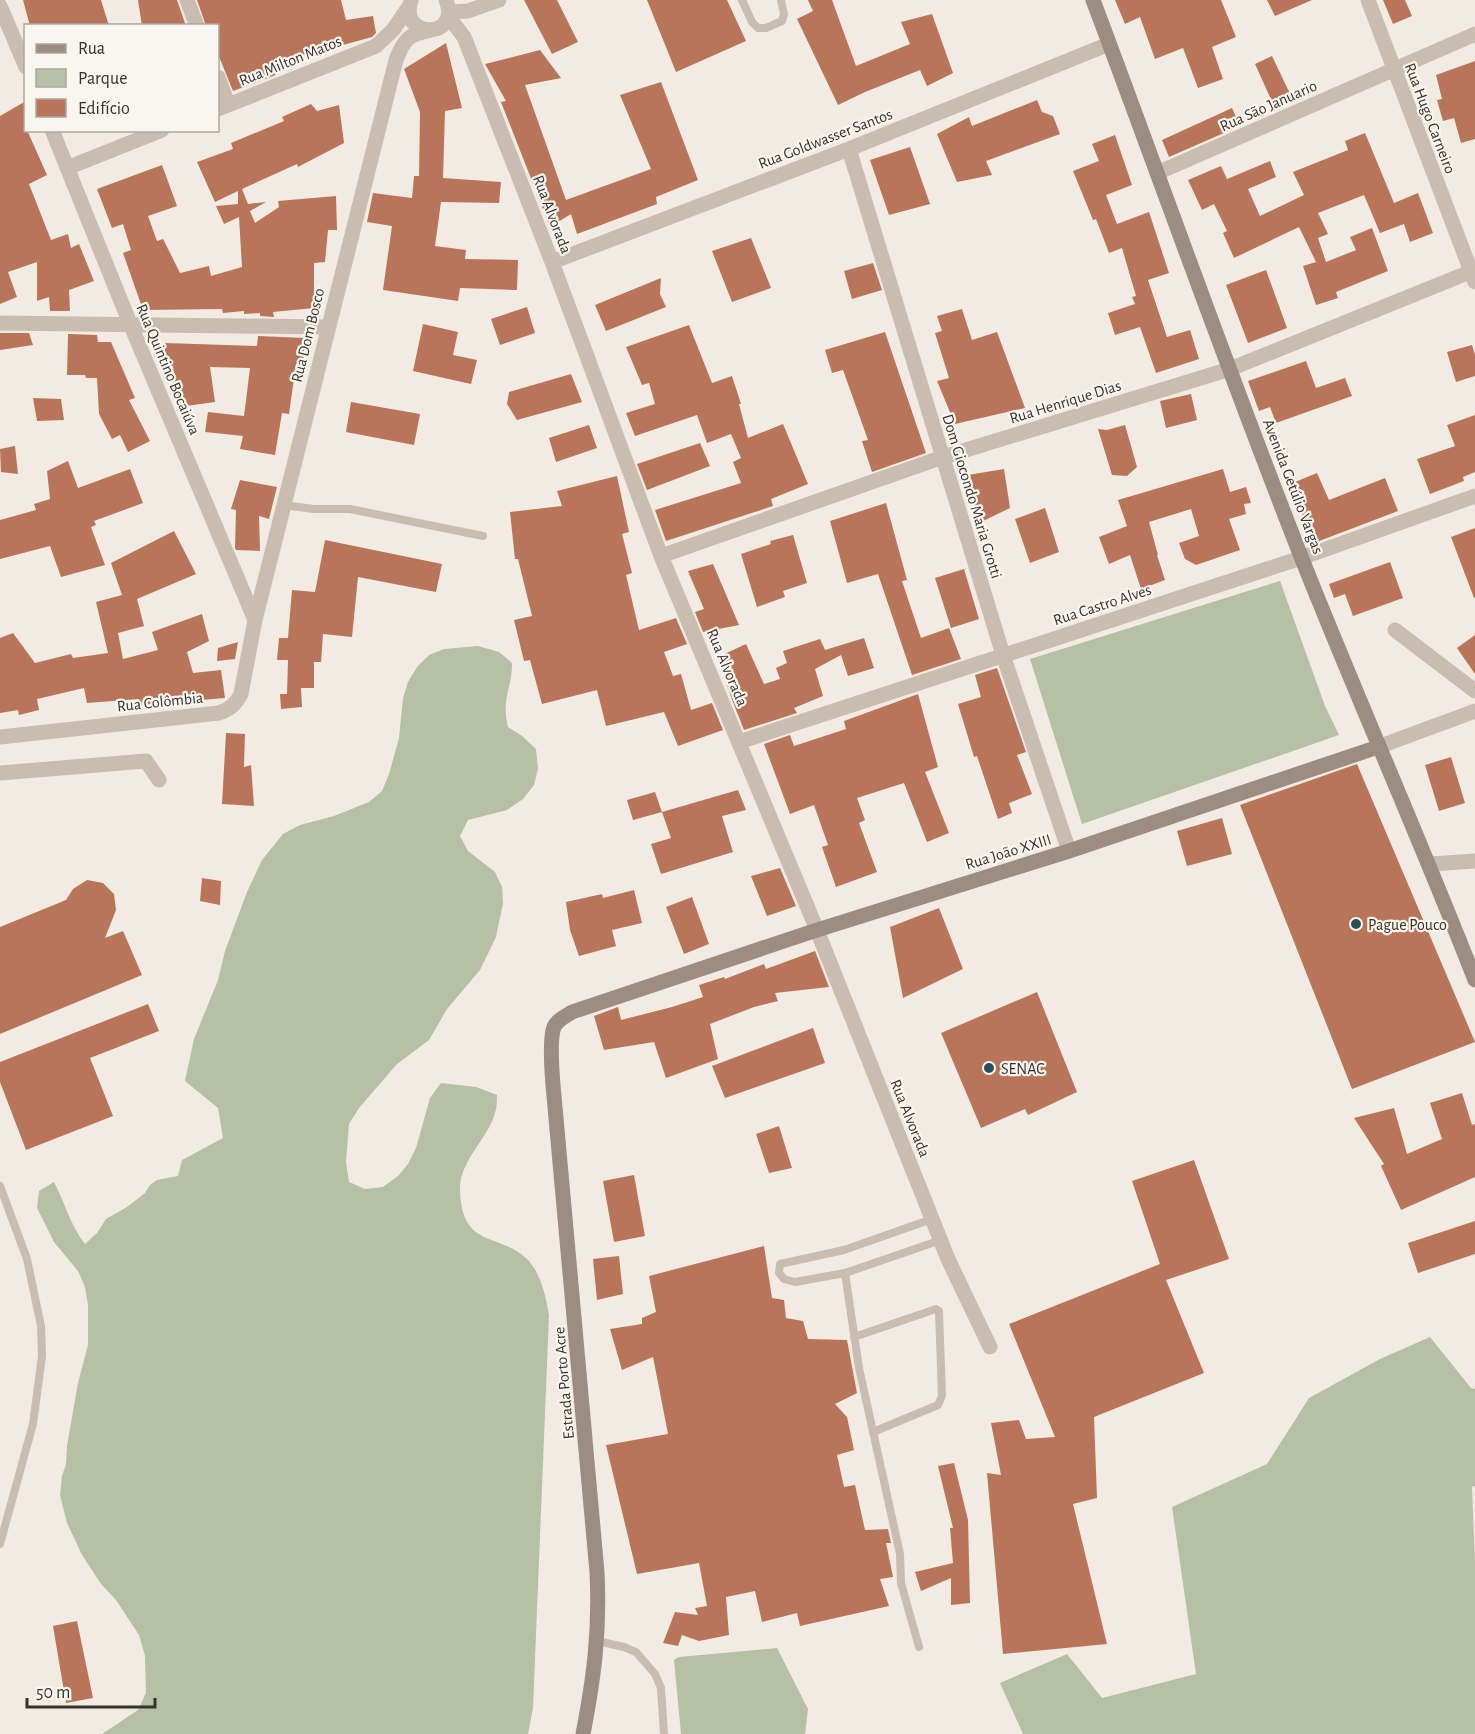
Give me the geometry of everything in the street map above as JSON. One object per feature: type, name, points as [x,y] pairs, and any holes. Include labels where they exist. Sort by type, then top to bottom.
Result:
[{"type":"street","points":[[187,0],[196,24]]},
{"type":"street","points":[[443,17],[499,0]]},
{"type":"street","name":"Avenida Getúlio Vargas","points":[[1094,0],[1301,558],[1378,747],[1430,864],[1475,980]]},
{"type":"street","name":"Rua Hugo Carneiro","points":[[1368,0],[1393,70],[1474,274]]},
{"type":"street","name":"Rua Alvorada","points":[[410,4],[410,17],[415,25],[422,29],[443,17],[464,37],[552,262],[661,556],[817,930],[932,1219],[990,1347]]},
{"type":"street","name":"Rua Milton Matos","points":[[223,106],[387,51],[393,30],[410,4]]},
{"type":"street","points":[[0,6],[24,62]]},
{"type":"street","name":"Rua Dom Bosco","points":[[255,620],[327,327],[387,51],[443,17]]},
{"type":"street","name":"Rua São Januario","points":[[1157,173],[1475,34]]},
{"type":"street","name":"Rua Goldwasser Santos","points":[[552,262],[849,149],[1109,44]]},
{"type":"street","points":[[219,83],[223,106]]},
{"type":"street","name":"Rua Quintino Bocaiúva","points":[[53,132],[131,326],[255,620]]},
{"type":"street","points":[[68,168],[157,132]]},
{"type":"street","name":"Dom Giocondo Maria Grotti","points":[[849,149],[1003,655],[1069,851]]},
{"type":"street","name":"Rua Henrique Dias","points":[[661,556],[943,457],[1230,369],[1474,274]]},
{"type":"street","points":[[0,323],[327,327]]},
{"type":"street","name":"Rua Castro Alves","points":[[739,742],[1301,558],[1475,496]]},
{"type":"street","name":"Rua Colômbia","points":[[0,737],[219,713],[226,710],[233,706],[241,694],[255,620]]},
{"type":"street","points":[[1395,630],[1475,691]]},
{"type":"street","name":"Rua João XXIII","points":[[554,1027],[572,1012],[817,930],[1069,851],[1378,747],[1475,711]]},
{"type":"street","points":[[0,773],[146,761],[159,780]]},
{"type":"street","points":[[1430,864],[1475,861]]},
{"type":"street","name":"Estrada Porto Acre","points":[[554,1027],[551,1058],[553,1084],[597,1572],[597,1641],[593,1685],[583,1734]]},
{"type":"lane","points":[[742,0],[752,22],[758,28],[766,28],[782,21],[784,14],[781,0]]},
{"type":"lane","points":[[283,505],[314,509],[350,509],[483,536]]},
{"type":"lane","points":[[0,1186],[27,1259],[42,1326],[42,1356],[33,1424],[0,1544]]},
{"type":"lane","points":[[932,1219],[844,1250],[780,1264],[779,1269],[784,1279],[795,1282],[845,1273],[941,1240]]},
{"type":"lane","points":[[845,1273],[854,1337],[900,1554],[901,1583],[919,1647]]},
{"type":"lane","points":[[854,1337],[936,1309],[939,1311],[942,1396],[938,1405],[873,1432]]},
{"type":"lane","points":[[597,1641],[636,1652],[655,1674],[661,1688],[664,1734]]},
{"type":"green space","points":[[1280,581],[1325,706],[1339,735],[1082,824],[1030,659]]},
{"type":"green space","points":[[478,646],[499,652],[512,663],[506,701],[508,727],[536,749],[538,769],[534,785],[523,799],[507,810],[468,820],[460,836],[468,851],[495,872],[502,887],[503,903],[496,937],[480,970],[447,1009],[429,1040],[397,1064],[359,1108],[349,1124],[346,1162],[349,1182],[365,1189],[383,1187],[398,1176],[408,1164],[416,1148],[430,1098],[441,1083],[476,1087],[497,1095],[491,1123],[464,1170],[460,1191],[462,1210],[475,1231],[517,1251],[533,1266],[542,1286],[549,1315],[533,1708],[528,1734],[102,1734],[138,1710],[146,1693],[145,1656],[139,1635],[82,1555],[67,1523],[60,1495],[78,1383],[88,1345],[88,1305],[85,1287],[78,1271],[54,1242],[37,1208],[39,1191],[54,1182],[85,1244],[97,1233],[106,1219],[127,1207],[145,1193],[150,1185],[157,1180],[178,1176],[182,1160],[223,1138],[218,1108],[185,1081],[194,1039],[218,980],[225,951],[247,892],[262,860],[283,834],[300,825],[334,816],[369,802],[382,791],[399,738],[403,698],[408,682],[417,667],[429,655],[444,649]]},
{"type":"green space","points":[[1430,1337],[1471,1388],[1475,1389],[1475,1486],[1472,1487],[1475,1564],[1475,1734],[1023,1734],[1000,1683],[1067,1654],[1102,1698],[1196,1674],[1172,1507],[1267,1464],[1309,1398],[1380,1359]]},
{"type":"green space","points":[[777,1648],[808,1709],[805,1734],[681,1734],[674,1660],[679,1657]]},
{"type":"building","points":[[23,0],[101,0],[108,24],[29,24]]},
{"type":"building","points":[[138,0],[177,0],[185,24],[142,24]]},
{"type":"building","points":[[197,0],[341,0],[346,20],[373,16],[376,33],[372,37],[314,53],[293,56],[297,63],[273,76],[233,91],[219,56],[219,24],[205,24]]},
{"type":"building","points":[[524,0],[557,0],[578,42],[552,54]]},
{"type":"building","points":[[647,0],[727,0],[746,41],[676,72]]},
{"type":"building","points":[[808,0],[832,0],[856,66],[910,44],[901,22],[932,14],[953,73],[927,86],[920,70],[838,105],[797,19],[813,11]]},
{"type":"building","points":[[1115,0],[1221,0],[1236,37],[1212,47],[1223,79],[1198,88],[1183,48],[1155,59],[1140,17],[1125,24]]},
{"type":"building","points":[[1267,0],[1312,0],[1275,16]]},
{"type":"building","points":[[1383,0],[1405,0],[1412,16],[1393,24]]},
{"type":"building","points":[[446,43],[462,108],[445,111],[443,178],[501,182],[499,203],[441,202],[435,246],[466,250],[465,259],[518,260],[517,290],[460,288],[458,301],[383,290],[392,226],[367,222],[373,193],[412,198],[414,176],[419,176],[420,112],[404,69]]},
{"type":"building","points":[[540,50],[561,78],[525,85],[566,200],[651,169],[620,95],[661,82],[698,180],[656,197],[657,204],[577,234],[571,214],[550,227],[501,102],[506,101],[485,64]]},
{"type":"building","points":[[1272,56],[1292,98],[1274,106],[1255,64]]},
{"type":"building","points":[[1475,61],[1475,139],[1461,143],[1454,118],[1443,121],[1437,100],[1442,99],[1436,75]]},
{"type":"building","points":[[1037,100],[1042,112],[1053,116],[1060,134],[986,161],[992,175],[957,182],[937,134],[969,117],[972,126]]},
{"type":"building","points":[[24,102],[24,132],[28,132],[47,175],[29,184],[51,240],[68,234],[71,248],[79,244],[94,281],[69,290],[70,311],[50,311],[49,297],[37,301],[37,262],[8,272],[17,297],[0,304],[0,116]]},
{"type":"building","points":[[311,104],[317,111],[339,105],[344,143],[298,167],[297,164],[242,189],[248,204],[266,202],[250,211],[255,223],[279,207],[278,201],[336,196],[337,230],[328,230],[325,262],[314,263],[314,308],[273,312],[274,317],[260,316],[260,313],[244,314],[244,311],[223,313],[222,309],[143,310],[123,253],[131,250],[123,224],[112,228],[97,189],[162,165],[177,206],[148,216],[157,241],[163,239],[180,273],[209,266],[211,276],[242,267],[239,217],[224,224],[216,206],[238,204],[238,191],[215,202],[197,162],[233,149],[231,143],[284,121],[282,117]]},
{"type":"building","points":[[1232,108],[1240,126],[1169,157],[1162,140]]},
{"type":"building","points":[[1365,133],[1394,203],[1418,193],[1433,233],[1410,242],[1404,224],[1380,233],[1364,195],[1318,213],[1328,234],[1318,238],[1326,262],[1356,250],[1350,237],[1372,228],[1388,271],[1336,292],[1338,298],[1316,305],[1303,266],[1316,262],[1299,227],[1234,258],[1223,233],[1227,231],[1214,204],[1202,210],[1188,180],[1221,166],[1227,179],[1270,161],[1276,177],[1248,189],[1260,216],[1304,195],[1293,172],[1348,150],[1345,141]]},
{"type":"building","points":[[1115,135],[1132,185],[1106,195],[1117,224],[1149,212],[1169,273],[1148,280],[1167,337],[1190,330],[1199,359],[1156,373],[1140,327],[1115,335],[1108,313],[1135,304],[1132,297],[1136,296],[1122,248],[1109,253],[1073,171],[1099,161],[1092,144]]},
{"type":"building","points":[[910,147],[930,204],[889,215],[870,160]]},
{"type":"building","points":[[751,238],[771,288],[732,302],[712,251]]},
{"type":"building","points":[[873,263],[882,290],[852,299],[844,271]]},
{"type":"building","points":[[1266,270],[1287,328],[1248,343],[1226,285]]},
{"type":"building","points":[[661,278],[660,294],[666,307],[606,331],[595,305]]},
{"type":"building","points":[[527,307],[535,333],[500,345],[491,319]]},
{"type":"building","points":[[962,309],[972,340],[997,332],[1025,408],[955,424],[937,381],[949,378],[935,333],[942,331],[937,316]]},
{"type":"building","points":[[423,324],[458,332],[453,355],[477,360],[471,384],[413,371]]},
{"type":"building","points":[[689,325],[712,383],[732,376],[748,438],[783,424],[808,484],[771,499],[773,506],[666,541],[655,510],[741,483],[733,462],[741,458],[731,434],[707,443],[697,415],[635,436],[626,413],[655,404],[649,383],[642,385],[626,347]]},
{"type":"building","points":[[885,332],[926,453],[872,472],[862,441],[868,440],[843,370],[832,373],[825,350]]},
{"type":"building","points":[[0,333],[29,333],[33,345],[0,350]]},
{"type":"building","points":[[68,334],[97,335],[98,342],[111,342],[135,398],[129,400],[150,441],[128,452],[120,435],[112,439],[99,414],[97,378],[67,375]]},
{"type":"building","points":[[258,336],[305,338],[303,364],[296,364],[289,414],[282,413],[275,455],[240,449],[243,436],[205,432],[208,412],[244,416],[250,368],[210,367],[215,402],[179,407],[173,366],[165,365],[165,343],[257,346]]},
{"type":"building","points":[[1472,345],[1475,355],[1475,376],[1456,382],[1447,352]]},
{"type":"building","points":[[1306,361],[1316,388],[1345,378],[1352,396],[1276,423],[1270,407],[1259,411],[1248,381]]},
{"type":"building","points":[[571,374],[582,402],[517,420],[507,404],[509,392]]},
{"type":"building","points":[[1191,394],[1197,420],[1166,428],[1160,401]]},
{"type":"building","points":[[33,398],[61,399],[64,420],[37,421]]},
{"type":"building","points":[[351,402],[420,414],[414,445],[346,432]]},
{"type":"building","points":[[1475,415],[1475,472],[1463,477],[1464,481],[1430,494],[1417,459],[1455,446],[1447,425]]},
{"type":"building","points":[[589,425],[597,448],[556,462],[549,438]]},
{"type":"building","points":[[1125,425],[1137,467],[1127,476],[1112,475],[1098,429],[1107,430]]},
{"type":"building","points":[[700,443],[710,466],[647,490],[637,464]]},
{"type":"building","points":[[15,446],[18,474],[1,472],[0,449]]},
{"type":"building","points":[[68,461],[78,488],[130,469],[143,503],[94,521],[96,525],[91,527],[105,565],[61,577],[50,546],[0,559],[0,520],[36,510],[34,504],[50,499],[47,471]]},
{"type":"building","points":[[1004,469],[1010,508],[979,523],[968,475]]},
{"type":"building","points":[[1223,469],[1230,492],[1246,487],[1251,503],[1244,504],[1246,514],[1229,519],[1240,550],[1196,565],[1185,559],[1179,543],[1199,536],[1191,509],[1149,522],[1165,580],[1141,589],[1130,555],[1109,564],[1099,537],[1127,526],[1118,500]]},
{"type":"building","points":[[1317,473],[1329,500],[1385,478],[1398,511],[1314,543],[1290,484]]},
{"type":"building","points":[[617,476],[629,532],[622,534],[632,573],[626,575],[639,630],[676,618],[687,644],[664,652],[673,676],[681,674],[691,710],[712,703],[723,730],[678,746],[664,712],[606,726],[597,690],[542,704],[530,660],[524,661],[514,620],[532,616],[518,559],[515,559],[510,512],[562,506],[557,491]]},
{"type":"building","points":[[240,480],[277,487],[269,519],[259,516],[260,551],[236,550],[235,548],[236,510],[231,509]]},
{"type":"building","points":[[886,503],[907,580],[902,581],[921,638],[949,628],[961,659],[912,675],[878,574],[847,583],[830,521]]},
{"type":"building","points":[[1045,508],[1059,552],[1030,563],[1015,519]]},
{"type":"building","points":[[1475,528],[1475,597],[1474,598],[1451,537]]},
{"type":"building","points":[[174,531],[196,574],[137,599],[144,626],[118,633],[123,659],[158,650],[152,632],[202,614],[209,641],[187,652],[193,673],[221,670],[225,698],[140,705],[139,699],[87,703],[84,688],[37,699],[39,710],[19,715],[18,710],[0,713],[0,638],[13,633],[35,663],[71,654],[73,658],[108,653],[96,602],[122,595],[111,563]]},
{"type":"building","points":[[793,535],[807,583],[783,591],[785,597],[757,607],[741,554],[771,544],[770,541]]},
{"type":"building","points":[[325,540],[442,564],[436,592],[358,577],[352,637],[323,634],[321,662],[314,662],[314,688],[301,688],[302,707],[281,709],[280,694],[287,694],[288,660],[277,660],[279,638],[288,638],[292,590],[315,592]]},
{"type":"building","points":[[1390,562],[1403,598],[1353,616],[1345,594],[1334,598],[1329,584]]},
{"type":"building","points":[[713,564],[739,625],[703,632],[695,612],[704,609],[688,571]]},
{"type":"building","points":[[964,569],[979,619],[951,628],[935,578]]},
{"type":"building","points":[[1475,635],[1475,674],[1457,648]]},
{"type":"building","points":[[864,638],[874,668],[848,676],[841,655],[815,669],[823,696],[794,708],[797,713],[744,730],[718,657],[746,644],[764,684],[780,679],[776,668],[787,663],[783,651],[820,639],[825,650]]},
{"type":"building","points":[[238,642],[235,659],[217,661],[218,648]]},
{"type":"building","points":[[997,668],[1026,752],[1017,755],[1032,794],[1009,803],[1012,813],[998,819],[977,756],[974,757],[958,704],[981,697],[975,675]]},
{"type":"building","points":[[918,694],[938,767],[925,772],[949,833],[927,842],[904,783],[857,798],[865,820],[859,823],[877,872],[836,887],[822,847],[828,845],[814,805],[790,814],[764,744],[790,735],[794,746],[846,729],[844,721]]},
{"type":"building","points":[[226,733],[245,734],[244,767],[251,765],[254,806],[222,804]]},
{"type":"building","points":[[1451,757],[1465,803],[1439,811],[1425,765]]},
{"type":"building","name":"Pague Pouco","points":[[1357,764],[1475,1042],[1352,1089],[1240,805]]},
{"type":"building","points":[[738,790],[746,810],[722,816],[733,852],[661,874],[651,844],[671,838],[662,812]]},
{"type":"building","points":[[655,792],[662,812],[633,820],[627,800]]},
{"type":"building","points":[[1222,818],[1232,854],[1187,866],[1177,831]]},
{"type":"building","points":[[780,868],[796,906],[767,916],[751,876]]},
{"type":"building","points":[[202,878],[221,881],[220,905],[200,901]]},
{"type":"building","points":[[87,880],[103,883],[114,894],[116,910],[105,938],[123,931],[142,975],[0,1034],[0,927],[66,900],[73,889]]},
{"type":"building","points":[[634,890],[642,923],[612,930],[616,946],[579,956],[570,930],[566,902],[602,894],[603,898]]},
{"type":"building","points":[[692,897],[709,944],[684,954],[666,907]]},
{"type":"building","points":[[939,908],[963,969],[903,998],[890,927]]},
{"type":"building","points":[[815,951],[829,987],[775,993],[778,1001],[754,1007],[710,1024],[718,1059],[666,1078],[654,1042],[604,1050],[594,1016],[618,1007],[621,1020],[672,1007],[703,997],[699,985],[724,977],[725,979],[764,964],[766,969]]},
{"type":"building","points":[[1037,992],[1077,1092],[1028,1115],[1025,1109],[981,1128],[941,1033]]},
{"type":"building","points":[[148,1004],[159,1031],[90,1058],[113,1116],[26,1150],[0,1082],[0,1062]]},
{"type":"building","points":[[813,1028],[825,1063],[725,1098],[712,1066]]},
{"type":"building","points":[[1462,1093],[1472,1125],[1475,1124],[1475,1177],[1401,1210],[1381,1166],[1384,1164],[1354,1118],[1394,1108],[1407,1154],[1442,1139],[1430,1103]]},
{"type":"building","points":[[779,1126],[792,1168],[769,1173],[756,1134]]},
{"type":"building","points":[[1194,1160],[1229,1259],[1166,1280],[1204,1373],[1094,1417],[1097,1498],[1073,1504],[1107,1644],[1003,1654],[987,1473],[1001,1475],[991,1423],[1019,1420],[1026,1439],[1055,1437],[1009,1324],[1160,1264],[1132,1181]]},
{"type":"building","points":[[634,1175],[645,1236],[614,1242],[603,1181]]},
{"type":"building","points":[[1475,1221],[1475,1254],[1418,1273],[1408,1243]]},
{"type":"building","points":[[764,1246],[772,1298],[784,1300],[786,1318],[803,1321],[808,1339],[847,1340],[857,1393],[835,1404],[847,1417],[854,1450],[837,1455],[844,1487],[855,1485],[865,1530],[888,1529],[891,1543],[886,1543],[893,1577],[880,1579],[889,1606],[800,1626],[797,1613],[762,1622],[755,1591],[726,1597],[729,1635],[699,1641],[682,1635],[678,1646],[663,1643],[675,1612],[698,1615],[695,1608],[707,1606],[699,1563],[637,1574],[606,1445],[668,1434],[653,1357],[622,1370],[610,1329],[642,1324],[642,1318],[656,1312],[649,1276]]},
{"type":"building","points":[[619,1256],[623,1294],[597,1300],[593,1259]]},
{"type":"building","points":[[954,1463],[968,1520],[970,1603],[951,1605],[951,1578],[921,1591],[915,1572],[953,1563],[950,1528],[953,1528],[938,1466]]},
{"type":"building","points":[[77,1621],[93,1698],[66,1703],[53,1626]]},
{"type":"place","name":"Pague Pouco","points":[[1356,924]]},
{"type":"place","name":"SENAC","points":[[989,1068]]}]
